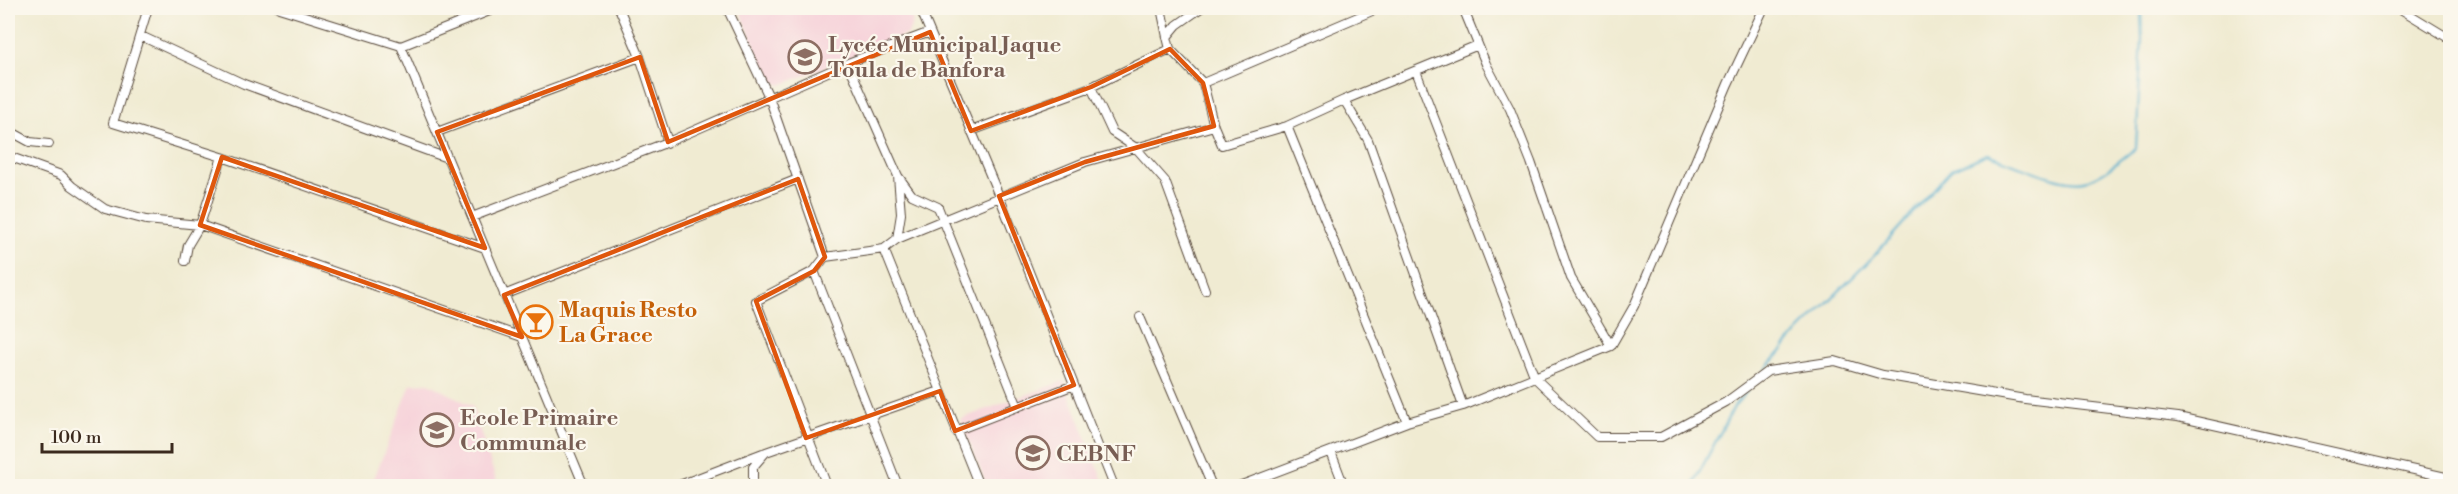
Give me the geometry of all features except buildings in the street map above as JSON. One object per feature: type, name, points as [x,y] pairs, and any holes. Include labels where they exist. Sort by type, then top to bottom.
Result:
[{"type":"street","points":[[148,8],[113,123],[485,248]]},
{"type":"street","points":[[283,8],[401,46],[497,8]]},
{"type":"street","points":[[620,8],[640,57],[668,142]]},
{"type":"street","points":[[727,8],[769,98],[825,257]]},
{"type":"street","points":[[920,8],[999,196],[1114,486]]},
{"type":"street","points":[[1161,8],[1170,49],[1203,82],[1214,126],[1222,145],[1287,126],[1478,45]]},
{"type":"street","points":[[1167,37],[1177,25],[1201,8]]},
{"type":"street","points":[[1203,82],[1379,8]]},
{"type":"street","points":[[1463,8],[1527,151],[1571,278],[1611,346]]},
{"type":"street","points":[[1239,486],[1331,453],[1407,422],[1463,406],[1611,346],[1634,306],[1728,84],[1764,8]]},
{"type":"street","points":[[2399,8],[2451,39]]},
{"type":"street","points":[[472,217],[668,142],[848,63],[930,32]]},
{"type":"street","points":[[141,36],[244,84],[447,158]]},
{"type":"street","points":[[401,46],[584,486]]},
{"type":"street","points":[[971,130],[1091,87],[1170,49]]},
{"type":"street","points":[[437,132],[640,57]]},
{"type":"street","points":[[848,63],[898,176],[912,195],[938,207],[1017,407]]},
{"type":"street","points":[[1416,71],[1535,378],[1598,437],[1661,437],[1726,402],[1768,371],[1835,361],[1883,375],[2025,399],[2178,417],[2451,478]]},
{"type":"street","points":[[1091,87],[1112,132],[1136,148],[1165,181],[1205,290]]},
{"type":"street","points":[[1344,100],[1368,140],[1463,406]]},
{"type":"street","points":[[827,486],[806,438],[756,301],[814,271],[825,257],[884,249],[897,239],[1085,162],[1214,126]]},
{"type":"street","points":[[1287,126],[1407,422]]},
{"type":"street","points":[[8,130],[30,142],[49,144]]},
{"type":"street","points":[[8,156],[61,175],[72,186],[105,209],[146,220],[200,225],[522,337]]},
{"type":"street","points":[[185,261],[188,245],[200,225],[222,158]]},
{"type":"street","points":[[897,239],[901,214],[898,176]]},
{"type":"street","points":[[504,295],[798,179]]},
{"type":"street","points":[[884,249],[955,431],[979,486]]},
{"type":"street","points":[[814,271],[898,486]]},
{"type":"street","points":[[1140,317],[1212,486]]},
{"type":"street","points":[[955,431],[1074,384]]},
{"type":"street","points":[[677,486],[940,391]]},
{"type":"street","points":[[753,486],[753,467],[766,452]]},
{"type":"street","points":[[1331,453],[1344,486]]},
{"type":"highlighted area","points":[[930,32],[971,131],[1091,87],[1170,49],[1203,83],[1214,126],[1085,162],[999,196],[1074,385],[955,431],[940,391],[806,438],[756,301],[814,271],[825,257],[798,179],[504,295],[522,337],[200,225],[222,157],[485,248],[437,132],[640,57],[668,142]]},
{"type":"shaded area","name":"Lycée Municipal Jaque Toula de Banfora","points":[[739,8],[907,8],[913,22],[908,34],[781,85],[768,80]]},
{"type":"shaded area","name":"CEBNF","points":[[1064,381],[1105,486],[987,486],[960,419]]},
{"type":"shaded area","name":"Ecole Primaire Communale","points":[[429,383],[472,406],[498,486],[371,486],[411,384]]},
{"type":"waterway","points":[[1766,369],[1799,331],[1873,257],[1951,170],[1988,154],[2050,177],[2075,182],[2084,181],[2105,172],[2136,148],[2142,39],[2141,8]]},
{"type":"waterway","points":[[1692,486],[1735,405],[1747,391]]},
{"type":"place","name":"Lycée Municipal Jaque Toula de Banfora","points":[[805,57]]},
{"type":"place","name":"Maquis Resto La Grace","points":[[536,322]]},
{"type":"place","name":"Ecole Primaire Communale","points":[[437,430]]},
{"type":"place","name":"CEBNF","points":[[1033,453]]}]
